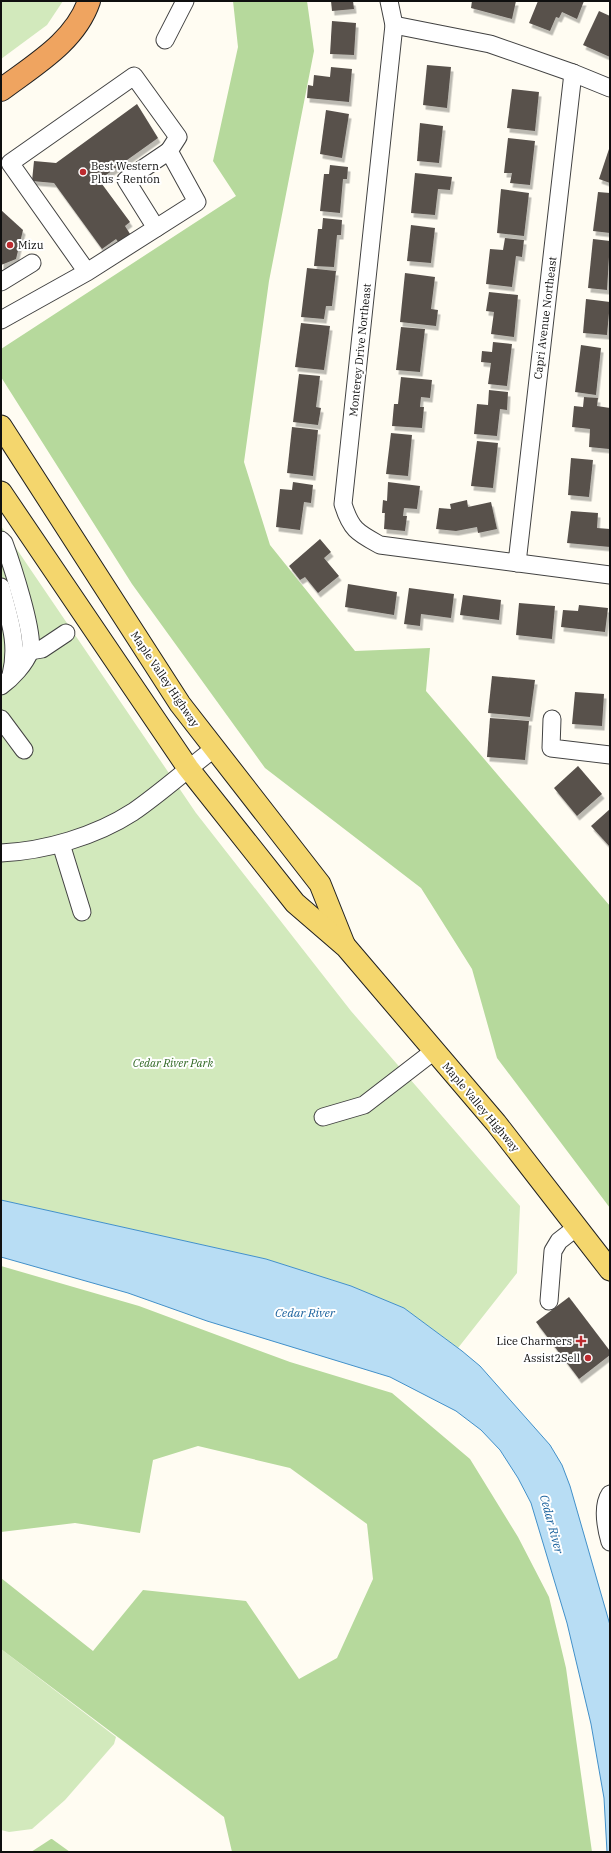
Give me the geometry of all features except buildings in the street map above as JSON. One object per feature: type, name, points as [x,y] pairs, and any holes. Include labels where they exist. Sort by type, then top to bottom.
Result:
[{"type":"highway","points":[[1,74],[34,51],[51,36],[62,23],[74,1]]},
{"type":"highway","points":[[1,90],[61,44],[77,24],[89,1]]},
{"type":"main road","name":"Maple Valley Highway","points":[[1,426],[180,704],[320,884],[346,948]]},
{"type":"main road","name":"Maple Valley Highway","points":[[1,492],[188,768],[296,903],[346,948],[496,1123],[610,1270]]},
{"type":"street","points":[[165,40],[185,1]]},
{"type":"street","name":"Monterey Drive Northeast","points":[[389,1],[394,25],[343,504],[348,520],[358,533],[380,545],[610,575]]},
{"type":"street","points":[[394,25],[490,44],[573,73],[610,88]]},
{"type":"street","name":"Capri Avenue Northeast","points":[[517,563],[573,73]]},
{"type":"street","points":[[87,272],[10,163],[134,76],[178,136],[169,151],[126,180],[156,228]]},
{"type":"street","points":[[1,320],[87,272],[197,202],[169,151]]},
{"type":"street","points":[[1,282],[32,263]]},
{"type":"street","points":[[1,540],[4,543],[14,573],[31,639],[30,651],[6,683]]},
{"type":"street","points":[[1,587],[15,641],[15,659],[6,683]]},
{"type":"street","points":[[30,651],[42,649],[66,633]]},
{"type":"street","points":[[1,719],[24,750]]},
{"type":"street","points":[[552,719],[551,748],[610,755]]},
{"type":"street","points":[[1,853],[37,850],[61,844],[105,827],[132,812],[170,785],[188,768],[215,748]]},
{"type":"street","points":[[61,844],[82,912]]},
{"type":"street","points":[[323,1117],[364,1105],[434,1051]]},
{"type":"street","points":[[549,1301],[553,1251],[559,1241],[577,1228]]},
{"type":"street","points":[[610,1494],[607,1498],[606,1515],[610,1542]]},
{"type":"green space","points":[[1,1],[63,1],[47,25],[1,59]]},
{"type":"green space","points":[[233,1],[307,1],[314,51],[269,281],[244,462],[270,545],[355,651],[430,648],[426,691],[610,906],[610,1208],[497,1058],[472,969],[421,888],[265,768],[132,584],[1,377],[1,349],[236,196],[213,161],[238,47]]},
{"type":"green space","name":"Cedar River Park","points":[[1,526],[196,813],[351,1011],[520,1206],[517,1273],[458,1348],[404,1308],[351,1286],[266,1259],[1,1200]]},
{"type":"green space","points":[[1,1266],[139,1306],[290,1362],[392,1393],[470,1459],[518,1537],[549,1597],[566,1668],[592,1852],[232,1852],[224,1817],[1,1649],[1,1578],[93,1651],[143,1590],[246,1601],[299,1679],[337,1658],[373,1579],[367,1524],[290,1468],[198,1446],[153,1460],[140,1533],[75,1523],[1,1532]]},
{"type":"green space","points":[[1,1649],[116,1737],[114,1744],[65,1800],[32,1829],[9,1832],[1,1830]]},
{"type":"green space","points":[[51,1839],[70,1852],[31,1852]]},
{"type":"water","name":"Cedar River","points":[[1,1200],[266,1259],[351,1286],[404,1308],[480,1366],[550,1445],[562,1465],[570,1486],[610,1625],[610,1852],[607,1852],[604,1798],[591,1724],[567,1623],[531,1503],[518,1478],[500,1450],[481,1430],[456,1411],[390,1377],[207,1321],[128,1293],[1,1257]]},
{"type":"place","name":"Best Western Plus - Renton","points":[[83,172]]},
{"type":"place","name":"Mizu","points":[[10,245]]},
{"type":"place","name":"Lice Charmers","points":[[581,1341]]},
{"type":"place","name":"Assist2Sell","points":[[588,1358]]}]
